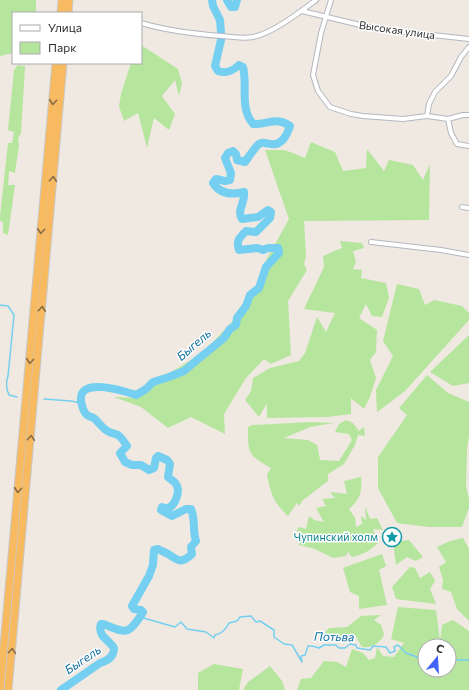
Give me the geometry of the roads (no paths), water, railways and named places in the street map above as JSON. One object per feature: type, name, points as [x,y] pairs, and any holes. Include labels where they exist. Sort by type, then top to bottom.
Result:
[{"type":"highway","points":[[61,12],[62,0]]},
{"type":"highway","points":[[68,12],[69,0]]},
{"type":"highway","points":[[0,690],[56,64]]},
{"type":"highway","points":[[8,690],[63,64]]},
{"type":"street","points":[[142,24],[189,34],[252,38],[269,31],[302,11],[316,0]]},
{"type":"street","points":[[331,0],[321,33],[313,75],[318,90],[330,106],[351,114],[403,119],[428,116],[448,119],[469,115]]},
{"type":"street","name":"Высокая улица","points":[[302,11],[377,29],[469,39]]},
{"type":"street","points":[[428,116],[429,104],[435,92],[451,76],[461,57],[469,47]]},
{"type":"street","points":[[448,119],[451,133],[457,144],[469,146]]},
{"type":"street","points":[[462,207],[469,208]]},
{"type":"street","points":[[372,242],[441,250],[469,255]]},
{"type":"waterway","name":"Быгель","points":[[212,0],[213,6],[220,20],[221,32]]},
{"type":"waterway","name":"Быгель","points":[[227,0],[231,7],[235,7],[237,0]]},
{"type":"waterway","name":"Быгель","points":[[61,690],[100,663],[108,660],[113,654],[114,648],[102,635],[100,628],[101,624],[126,631],[133,626],[142,614],[143,612],[141,610],[134,609],[132,606],[149,576],[153,565],[154,550],[158,549],[177,560],[182,560],[192,554],[191,547],[196,541],[191,509],[186,509],[172,516],[161,510],[162,507],[167,509],[175,502],[178,490],[176,484],[168,477],[170,464],[167,460],[158,456],[156,458],[154,468],[149,470],[141,465],[132,465],[125,462],[120,453],[127,446],[118,435],[107,431],[94,418],[86,414],[81,401],[82,393],[87,389],[103,387],[136,395],[146,389],[153,382],[184,371],[224,338],[230,329],[236,325],[237,318],[246,306],[250,295],[259,288],[266,267],[279,253],[278,248],[268,248],[263,250],[257,248],[239,250],[238,242],[246,231],[256,232],[270,218],[271,212],[268,210],[258,217],[242,219],[240,212],[244,199],[244,192],[227,193],[216,187],[213,183],[216,179],[225,181],[230,180],[231,173],[225,158],[228,153],[233,151],[236,154],[237,160],[245,162],[260,143],[275,144],[281,142],[286,136],[290,126],[276,121],[253,124],[246,111],[243,67],[239,65],[232,70],[224,72],[218,71],[215,66],[221,40]]},
{"type":"waterway","points":[[0,305],[8,306],[14,315],[7,390],[9,395],[17,397]]},
{"type":"waterway","points":[[44,399],[81,403]]},
{"type":"waterway","name":"Потьва","points":[[140,617],[175,627],[181,622],[187,629],[206,632],[214,638],[215,635],[219,634],[225,629],[229,623],[237,621],[240,617],[251,616],[256,622],[260,621],[274,630],[274,637],[284,644],[292,645],[302,662],[301,656],[305,655],[308,646],[319,648],[324,645],[336,645],[339,648],[345,648],[350,644],[356,645],[357,648],[370,650],[373,646],[386,647],[390,653],[395,651],[394,647],[398,645],[406,653],[417,657]]},
{"type":"waterway","name":"Потьва","points":[[457,660],[469,660]]},
{"type":"place","name":"Чупинский холм","points":[[392,537]]}]
